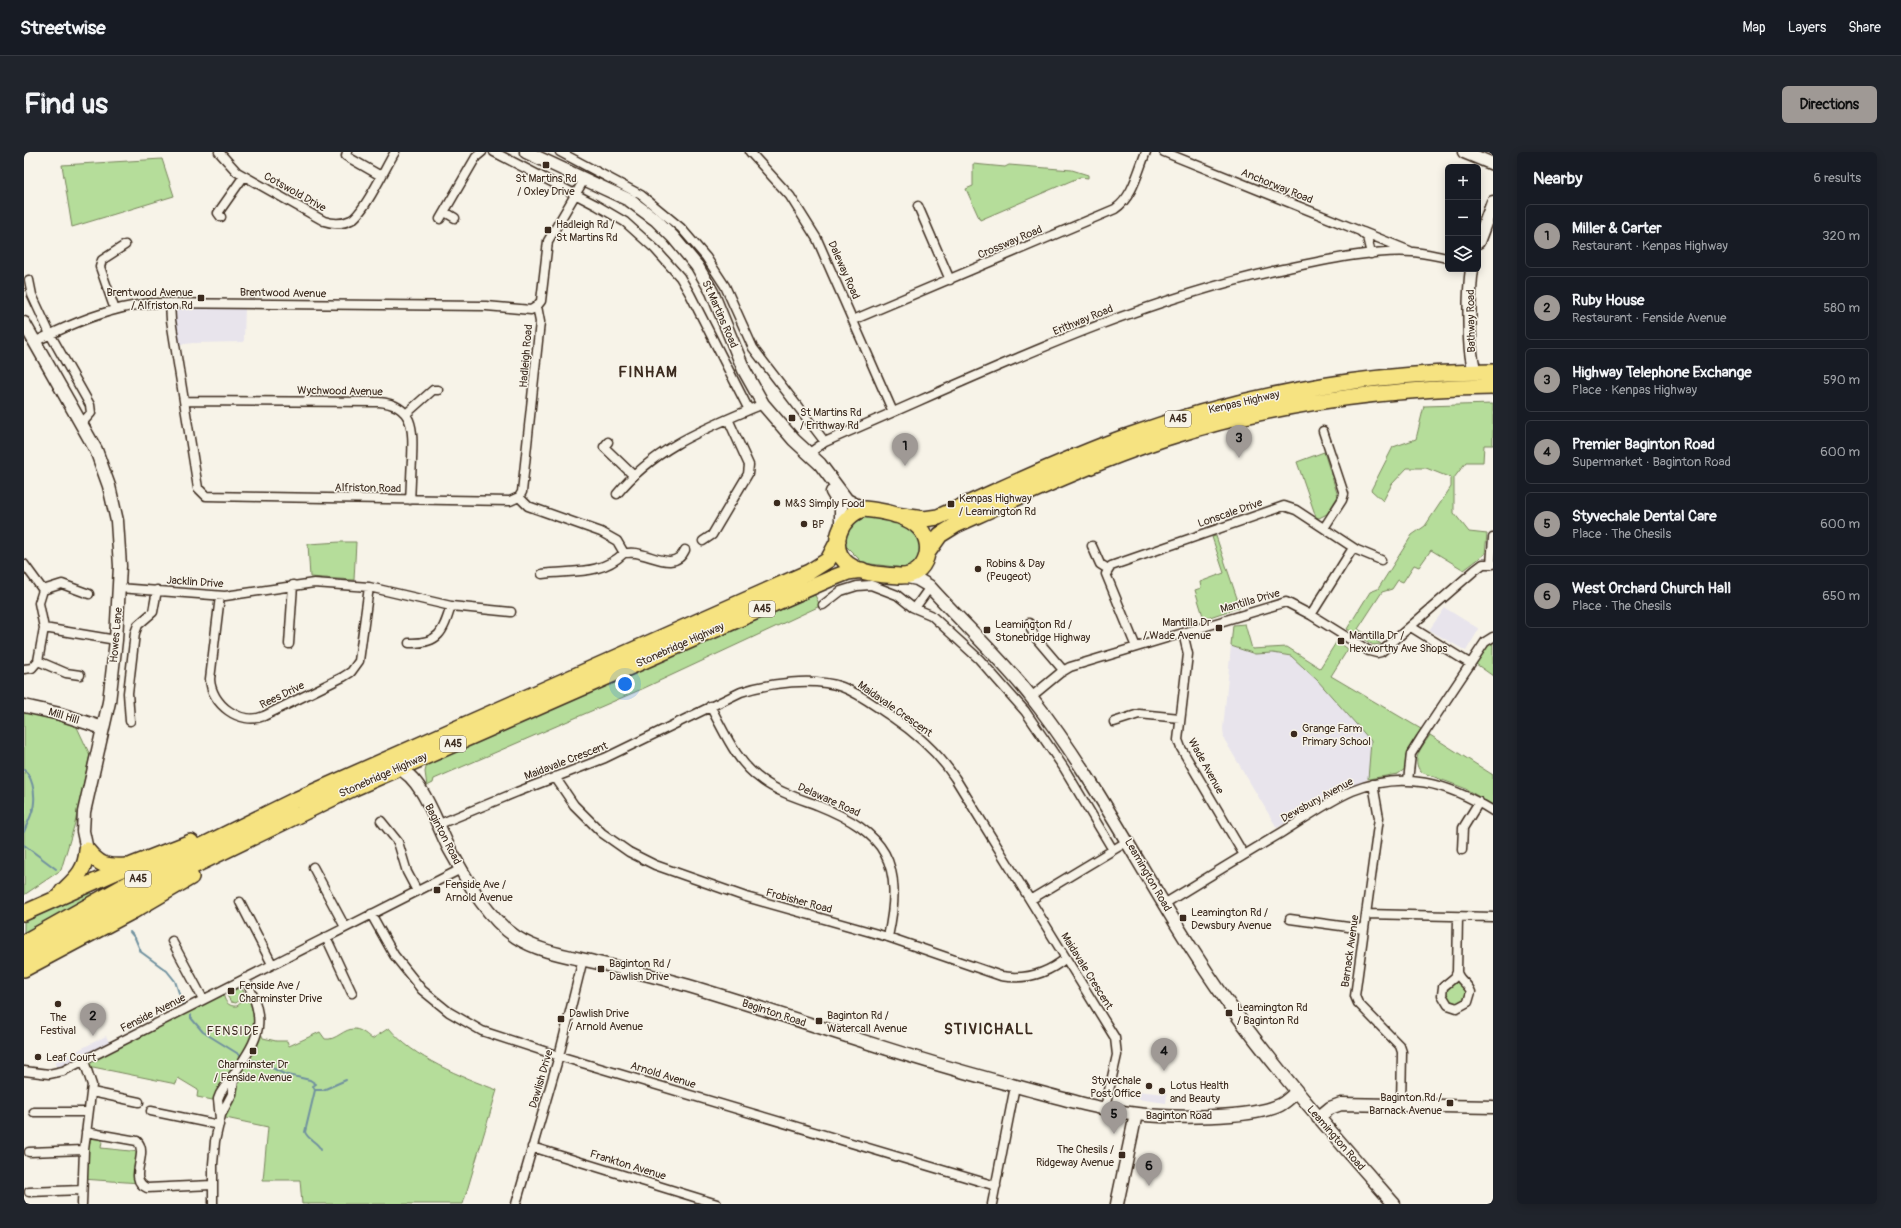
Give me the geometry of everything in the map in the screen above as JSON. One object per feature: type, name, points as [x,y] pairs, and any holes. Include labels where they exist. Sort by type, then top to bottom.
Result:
[{"type":"highway","name":"Kenpas Highway","points":[[895,515],[924,519],[938,517],[1124,438],[1201,412],[1255,399],[1349,381],[1430,374],[1474,366],[1493,372]]},
{"type":"highway","points":[[1474,366],[1487,379],[1493,379]]},
{"type":"highway","name":"Kenpas Highway","points":[[927,556],[940,535],[956,525],[1122,454],[1211,424],[1310,402],[1366,394],[1437,388],[1493,387]]},
{"type":"highway","points":[[864,509],[895,515],[918,526],[927,539],[927,556],[919,570],[902,576],[862,570],[850,565],[843,559],[840,553],[839,535],[849,516],[864,509]]},
{"type":"highway","name":"Stonebridge Highway","points":[[24,942],[150,872],[254,820],[400,752],[809,572],[828,560],[839,535]]},
{"type":"highway","name":"Stonebridge Highway","points":[[24,955],[136,894],[397,768],[830,579],[848,572],[862,570]]},
{"type":"highway","name":"A45","points":[[24,913],[132,865],[220,830],[254,820]]},
{"type":"highway","points":[[24,969],[133,911],[214,864],[246,840]]},
{"type":"highway","points":[[87,850],[92,857],[105,866],[112,867],[132,865]]},
{"type":"highway","points":[[52,901],[81,874],[86,859],[87,850]]},
{"type":"main road","name":"St Martins Road","points":[[526,152],[614,192],[643,210],[664,227],[684,249],[712,292],[744,370],[762,404],[808,454],[820,464],[847,500],[864,509]]},
{"type":"main road","points":[[1464,152],[1493,164]]},
{"type":"main road","points":[[1480,236],[1493,202]]},
{"type":"main road","name":"Bathway Road","points":[[1472,272],[1470,297],[1474,366]]},
{"type":"main road","name":"Howes Lane","points":[[24,323],[82,424],[103,468],[114,504],[119,541],[119,588],[112,680],[84,812],[83,831],[87,850]]},
{"type":"main road","name":"St Martins Road","points":[[808,454],[815,469],[839,503],[842,519],[839,535]]},
{"type":"main road","points":[[927,556],[926,574],[930,587]]},
{"type":"main road","name":"Leamington Road","points":[[902,576],[917,579],[930,587],[991,651],[1031,697],[1075,756],[1128,841],[1196,956],[1296,1092],[1394,1204]]},
{"type":"main road","name":"Mill Hill","points":[[24,706],[60,714],[103,728]]},
{"type":"main road","name":"Baginton Road","points":[[421,790],[418,770],[424,757]]},
{"type":"main road","name":"Baginton Road","points":[[397,768],[408,774],[421,790],[437,825],[461,869],[492,914],[514,936],[544,950],[679,983],[913,1057],[1015,1086],[1136,1114],[1173,1117],[1244,1112],[1279,1105],[1296,1092]]},
{"type":"main road","points":[[1318,1118],[1330,1108],[1341,1104],[1493,1107]]},
{"type":"main road","points":[[1117,1204],[1136,1114]]},
{"type":"street","name":"Cotswold Drive","points":[[219,152],[233,169],[244,176],[324,221],[340,223],[352,220],[357,216],[395,152]]},
{"type":"street","points":[[347,152],[346,156],[381,176]]},
{"type":"street","points":[[440,219],[476,157],[481,152]]},
{"type":"street","name":"St Martins Road","points":[[494,152],[625,222],[655,249],[680,277],[700,311],[749,410]]},
{"type":"street","name":"St Martins Road","points":[[560,152],[641,195],[681,228],[706,257],[725,286],[753,348],[825,442]]},
{"type":"street","name":"Daleway Road","points":[[750,152],[790,196],[809,224],[827,257],[892,412]]},
{"type":"street","name":"Crossway Road","points":[[853,320],[1115,209],[1123,203],[1128,196],[1146,152]]},
{"type":"street","name":"Anchorway Road","points":[[1164,152],[1414,252],[1445,257]]},
{"type":"street","points":[[222,217],[218,213],[244,176]]},
{"type":"street","name":"Hadleigh Road","points":[[519,498],[522,492],[529,434],[540,322],[538,306],[541,301],[548,241],[574,194],[585,178]]},
{"type":"street","points":[[918,206],[950,280]]},
{"type":"street","points":[[445,212],[455,218]]},
{"type":"street","points":[[1360,231],[1367,237],[1371,254]]},
{"type":"street","points":[[114,310],[101,272],[101,263],[125,245]]},
{"type":"street","name":"Anchorway Road","points":[[1381,253],[1414,252]]},
{"type":"street","name":"Erithway Road","points":[[808,454],[825,442],[892,412],[1084,330],[1147,307],[1251,276],[1305,264],[1381,253]]},
{"type":"street","points":[[29,280],[32,295],[50,334],[90,405],[91,413],[82,424]]},
{"type":"street","name":"Brentwood Avenue","points":[[34,342],[50,334],[114,310],[134,305],[170,303],[486,306],[528,310],[538,306]]},
{"type":"street","name":"Alfriston Road","points":[[170,303],[171,320],[198,488],[206,496],[510,501],[519,498]]},
{"type":"street","points":[[410,500],[413,436],[406,414],[433,390],[438,390]]},
{"type":"street","name":"Wychwood Avenue","points":[[184,401],[379,402],[397,406],[406,414]]},
{"type":"street","points":[[617,494],[633,475],[673,445],[762,404]]},
{"type":"street","points":[[703,541],[712,535],[748,474],[749,465],[728,419]]},
{"type":"street","points":[[1322,431],[1344,494],[1342,500],[1324,528]]},
{"type":"street","points":[[608,442],[604,447],[633,475]]},
{"type":"street","points":[[519,498],[528,506],[601,532],[617,542],[624,553]]},
{"type":"street","name":"Lonscale Drive","points":[[1108,570],[1112,566],[1284,506],[1296,510],[1353,548],[1381,560]]},
{"type":"street","points":[[1492,564],[1493,538]]},
{"type":"street","points":[[1092,546],[1100,564],[1108,570],[1106,574],[1136,647]]},
{"type":"street","points":[[1311,615],[1353,548]]},
{"type":"street","points":[[542,574],[587,570],[607,566],[624,553],[640,554],[658,560],[668,561],[679,558],[685,550]]},
{"type":"street","points":[[24,564],[43,590]]},
{"type":"street","name":"Mantilla Drive","points":[[1031,697],[1063,670],[1286,602],[1311,615],[1369,651],[1377,653],[1387,648],[1475,570],[1483,564],[1492,564]]},
{"type":"street","name":"Jacklin Drive","points":[[119,588],[220,596],[293,584],[314,583],[369,586],[451,606],[511,612]]},
{"type":"street","points":[[43,590],[62,584],[89,594]]},
{"type":"street","points":[[289,644],[293,584]]},
{"type":"street","name":"Leamington Road","points":[[823,605],[840,591],[865,585],[877,587],[897,595],[915,608],[931,615],[979,659],[1025,710],[1064,768],[1113,850]]},
{"type":"street","name":"Rees Drive","points":[[220,596],[210,687],[216,699],[230,711],[241,718],[252,720],[264,716],[343,678],[354,669],[360,657],[369,586]]},
{"type":"street","points":[[915,608],[930,587]]},
{"type":"street","points":[[24,669],[32,668],[38,661],[44,628],[39,603],[43,590]]},
{"type":"street","points":[[130,721],[128,693],[135,632],[138,625],[153,612],[157,590]]},
{"type":"street","points":[[409,643],[426,642],[438,636],[445,625],[451,606]]},
{"type":"street","points":[[1029,623],[1034,636],[1063,670]]},
{"type":"street","points":[[1411,627],[1469,664]]},
{"type":"street","points":[[44,628],[116,640]]},
{"type":"street","name":"Wade Avenue","points":[[1183,633],[1188,654],[1178,740],[1181,748],[1244,855]]},
{"type":"street","points":[[1408,781],[1412,754],[1484,642],[1493,637]]},
{"type":"street","points":[[38,661],[66,673],[80,675]]},
{"type":"street","name":"Maidavale Crescent","points":[[437,825],[629,748],[710,706],[751,689],[791,683],[828,684],[843,688],[861,696],[914,733],[930,747],[946,765],[1116,1041],[1117,1056],[1105,1108]]},
{"type":"street","name":"Delaware Road","points":[[710,706],[737,754],[752,772],[773,788],[849,819],[867,832],[876,841],[887,858],[894,888],[893,909],[888,937]]},
{"type":"street","points":[[1114,722],[1139,714],[1180,718]]},
{"type":"street","name":"Frobisher Road","points":[[555,777],[574,805],[596,829],[617,845],[643,859],[746,897],[888,937],[995,975],[1025,977],[1041,973],[1066,958]]},
{"type":"street","name":"Dewsbury Avenue","points":[[1164,904],[1338,798],[1352,791],[1373,784],[1408,781],[1428,782],[1445,786],[1479,802],[1493,811]]},
{"type":"street","name":"Barnack Avenue","points":[[1373,784],[1379,818],[1355,991],[1356,1000],[1400,1046],[1402,1052],[1401,1105]]},
{"type":"street","points":[[1462,852],[1464,828],[1479,802]]},
{"type":"street","points":[[381,821],[398,842],[407,872],[417,891]]},
{"type":"street","points":[[1030,900],[1128,841]]},
{"type":"street","points":[[313,867],[345,927]]},
{"type":"street","name":"Fenside Avenue","points":[[24,1071],[56,1073],[84,1061],[461,869]]},
{"type":"street","points":[[240,902],[272,964]]},
{"type":"street","name":"Arnold Avenue","points":[[371,914],[391,950],[409,975],[442,1007],[482,1031],[559,1056],[996,1186]]},
{"type":"street","points":[[1366,914],[1493,917]]},
{"type":"street","points":[[1457,972],[1458,917]]},
{"type":"street","points":[[1290,919],[1363,929]]},
{"type":"street","points":[[326,937],[352,993]]},
{"type":"street","name":"Fenside Avenue","points":[[172,941],[203,1000]]},
{"type":"street","name":"Dawlish Drive","points":[[516,1204],[559,1056],[583,959]]},
{"type":"street","points":[[220,1122],[218,1097],[257,1036],[259,1021],[256,1002],[245,978]]},
{"type":"street","points":[[82,1204],[87,1112],[92,1092],[90,1077],[84,1061]]},
{"type":"street","points":[[212,1204],[214,1151],[220,1122],[232,1094],[236,1071]]},
{"type":"street","points":[[992,1204],[1015,1086]]},
{"type":"street","points":[[92,1092],[139,1102]]},
{"type":"street","points":[[151,1111],[220,1122]]},
{"type":"street","points":[[34,1112],[87,1112]]},
{"type":"street","points":[[86,1132],[138,1141],[141,1147],[138,1177],[140,1183],[147,1188],[212,1185]]},
{"type":"street","name":"Frankton Avenue","points":[[532,1148],[717,1204]]},
{"type":"street","points":[[29,1152],[84,1150]]},
{"type":"street","points":[[29,1192],[82,1190]]},
{"type":"shaded area","points":[[172,305],[245,306],[243,342],[193,343],[177,345]]},
{"type":"shaded area","points":[[1445,608],[1479,629],[1466,651],[1429,630]]},
{"type":"shaded area","name":"Grange Farm Primary School","points":[[1231,646],[1255,654],[1273,653],[1291,656],[1317,680],[1371,741],[1368,779],[1321,801],[1277,828],[1224,739],[1223,729]]},
{"type":"shaded area","points":[[106,1036],[110,1044],[58,1070],[55,1062]]},
{"type":"shaded area","points":[[1124,1090],[1167,1094],[1166,1103],[1123,1097]]},
{"type":"green space","points":[[162,159],[174,196],[72,227],[62,165]]},
{"type":"green space","points":[[973,164],[1072,170],[1088,175],[1088,178],[1080,177],[980,220],[966,189],[973,186]]},
{"type":"green space","points":[[1493,404],[1493,445],[1484,445],[1483,462],[1466,462],[1454,478],[1454,513],[1469,532],[1487,534],[1485,554],[1464,570],[1431,550],[1419,567],[1414,565],[1403,582],[1398,580],[1392,589],[1382,592],[1358,629],[1381,644],[1373,645],[1347,629],[1370,592],[1378,589],[1412,535],[1425,526],[1451,487],[1451,478],[1426,468],[1407,468],[1392,484],[1383,501],[1371,490],[1393,447],[1416,439],[1424,406]]},
{"type":"green space","points":[[1324,452],[1338,496],[1327,514],[1319,518],[1316,517],[1297,462]]},
{"type":"green space","points":[[869,516],[898,522],[913,531],[917,538],[919,547],[919,559],[912,565],[903,568],[863,563],[844,544],[846,534],[851,525],[859,519]]},
{"type":"green space","points":[[1216,536],[1240,607],[1204,619],[1195,590],[1201,588],[1200,582],[1224,573],[1212,537]]},
{"type":"green space","points":[[356,542],[354,580],[310,577],[308,544]]},
{"type":"green space","points":[[815,595],[820,606],[642,689],[434,779],[433,783],[427,786],[425,772],[427,763]]},
{"type":"green space","points":[[1245,624],[1252,649],[1287,647],[1320,668],[1337,641],[1348,649],[1331,676],[1421,729],[1406,754],[1405,769],[1398,774],[1368,779],[1371,741],[1317,680],[1291,656],[1273,653],[1255,654],[1231,646],[1233,625]]},
{"type":"green space","points":[[1493,642],[1493,676],[1476,664],[1488,646]]},
{"type":"green space","points":[[24,712],[76,725],[90,755],[75,823],[61,870],[24,895]]},
{"type":"green space","points":[[1430,735],[1493,775],[1493,805],[1464,788],[1421,772],[1418,767],[1417,757]]},
{"type":"green space","points":[[99,893],[24,934],[24,922],[86,894]]},
{"type":"green space","points":[[1456,982],[1464,985],[1467,993],[1464,1001],[1456,1004],[1448,1001],[1445,993],[1448,985]]},
{"type":"green space","points":[[249,987],[259,1029],[263,1038],[276,1041],[287,1041],[289,1046],[320,1032],[325,1039],[329,1039],[347,1030],[355,1029],[372,1039],[389,1028],[411,1049],[424,1057],[454,1073],[497,1090],[463,1204],[302,1204],[300,1180],[263,1180],[268,1127],[221,1117],[218,1101],[197,1097],[198,1090],[178,1078],[176,1084],[93,1067],[88,1069],[84,1061],[223,992],[227,1003],[231,1006],[237,1006],[243,1001]]},
{"type":"green space","points":[[239,988],[244,991],[241,999],[236,1003],[231,1002],[226,994]]},
{"type":"green space","points":[[86,1132],[103,1134],[101,1148],[140,1152],[140,1183],[82,1179]]},
{"type":"waterway","points":[[24,770],[31,780],[34,798],[33,810],[24,832]]},
{"type":"waterway","points":[[24,845],[56,869]]},
{"type":"waterway","points":[[130,932],[135,938],[141,952],[167,971],[175,981],[183,1005]]},
{"type":"waterway","points":[[191,1015],[191,1018],[203,1032],[240,1055]]},
{"type":"waterway","points":[[252,1060],[269,1066],[284,1074],[310,1080],[316,1084],[313,1086],[315,1090],[323,1090],[346,1080]]},
{"type":"waterway","points":[[315,1090],[305,1132],[306,1135],[318,1145],[321,1150]]},
{"type":"place","name":"St Martins Rd / Oxley Drive","points":[[546,165]]},
{"type":"place","name":"Hadleigh Rd / St Martins Rd","points":[[548,230]]},
{"type":"place","name":"Brentwood Avenue / Alfriston Rd","points":[[201,298]]},
{"type":"place","name":"St Martins Rd / Erithway Rd","points":[[792,418]]},
{"type":"place","name":"Highway Telephone Exchange","points":[[1239,458]]},
{"type":"place","name":"Miller & Carter","points":[[905,466]]},
{"type":"place","name":"M&S Simply Food","points":[[777,503]]},
{"type":"place","name":"Kenpas Highway / Leamington Rd","points":[[951,504]]},
{"type":"place","name":"BP","points":[[804,524]]},
{"type":"place","name":"Robins & Day (Peugeot)","points":[[978,569]]},
{"type":"place","name":"Mantilla Dr / Wade Avenue","points":[[1219,628]]},
{"type":"place","name":"Leamington Rd / Stonebridge Highway","points":[[987,630]]},
{"type":"place","name":"Mantilla Dr / Hexworthy Ave Shops","points":[[1341,641]]},
{"type":"place","name":"Grange Farm Primary School","points":[[1294,734]]},
{"type":"place","name":"Fenside Ave / Arnold Avenue","points":[[437,890]]},
{"type":"place","name":"Leamington Rd / Dewsbury Avenue","points":[[1183,918]]},
{"type":"place","name":"Baginton Rd / Dawlish Drive","points":[[601,969]]},
{"type":"place","name":"Fenside Ave / Charminster Drive","points":[[231,991]]},
{"type":"place","name":"The Festival","points":[[58,1004]]},
{"type":"place","name":"Leamington Rd / Baginton Rd","points":[[1229,1013]]},
{"type":"place","name":"Dawlish Drive / Arnold Avenue","points":[[561,1019]]},
{"type":"place","name":"Baginton Rd / Watercall Avenue","points":[[819,1021]]},
{"type":"place","name":"Ruby House","points":[[93,1036]]},
{"type":"place","name":"Charminster Dr / Fenside Avenue","points":[[253,1051]]},
{"type":"place","name":"Leaf Court","points":[[38,1057]]},
{"type":"place","name":"Premier Baginton Road","points":[[1164,1071]]},
{"type":"place","name":"Styvechale Post Office","points":[[1149,1086]]},
{"type":"place","name":"Lotus Health and Beauty","points":[[1162,1091]]},
{"type":"place","name":"Baginton Rd / Barnack Avenue","points":[[1450,1103]]},
{"type":"place","name":"Styvechale Dental Care","points":[[1114,1134]]},
{"type":"place","name":"The Chesils / Ridgeway Avenue","points":[[1122,1155]]},
{"type":"place","name":"West Orchard Church Hall","points":[[1149,1186]]},
{"type":"district","name":"FINHAM","points":[[648,372]]},
{"type":"district","name":"STIVICHALL","points":[[989,1029]]},
{"type":"district","name":"FENSIDE","points":[[233,1031]]}]
